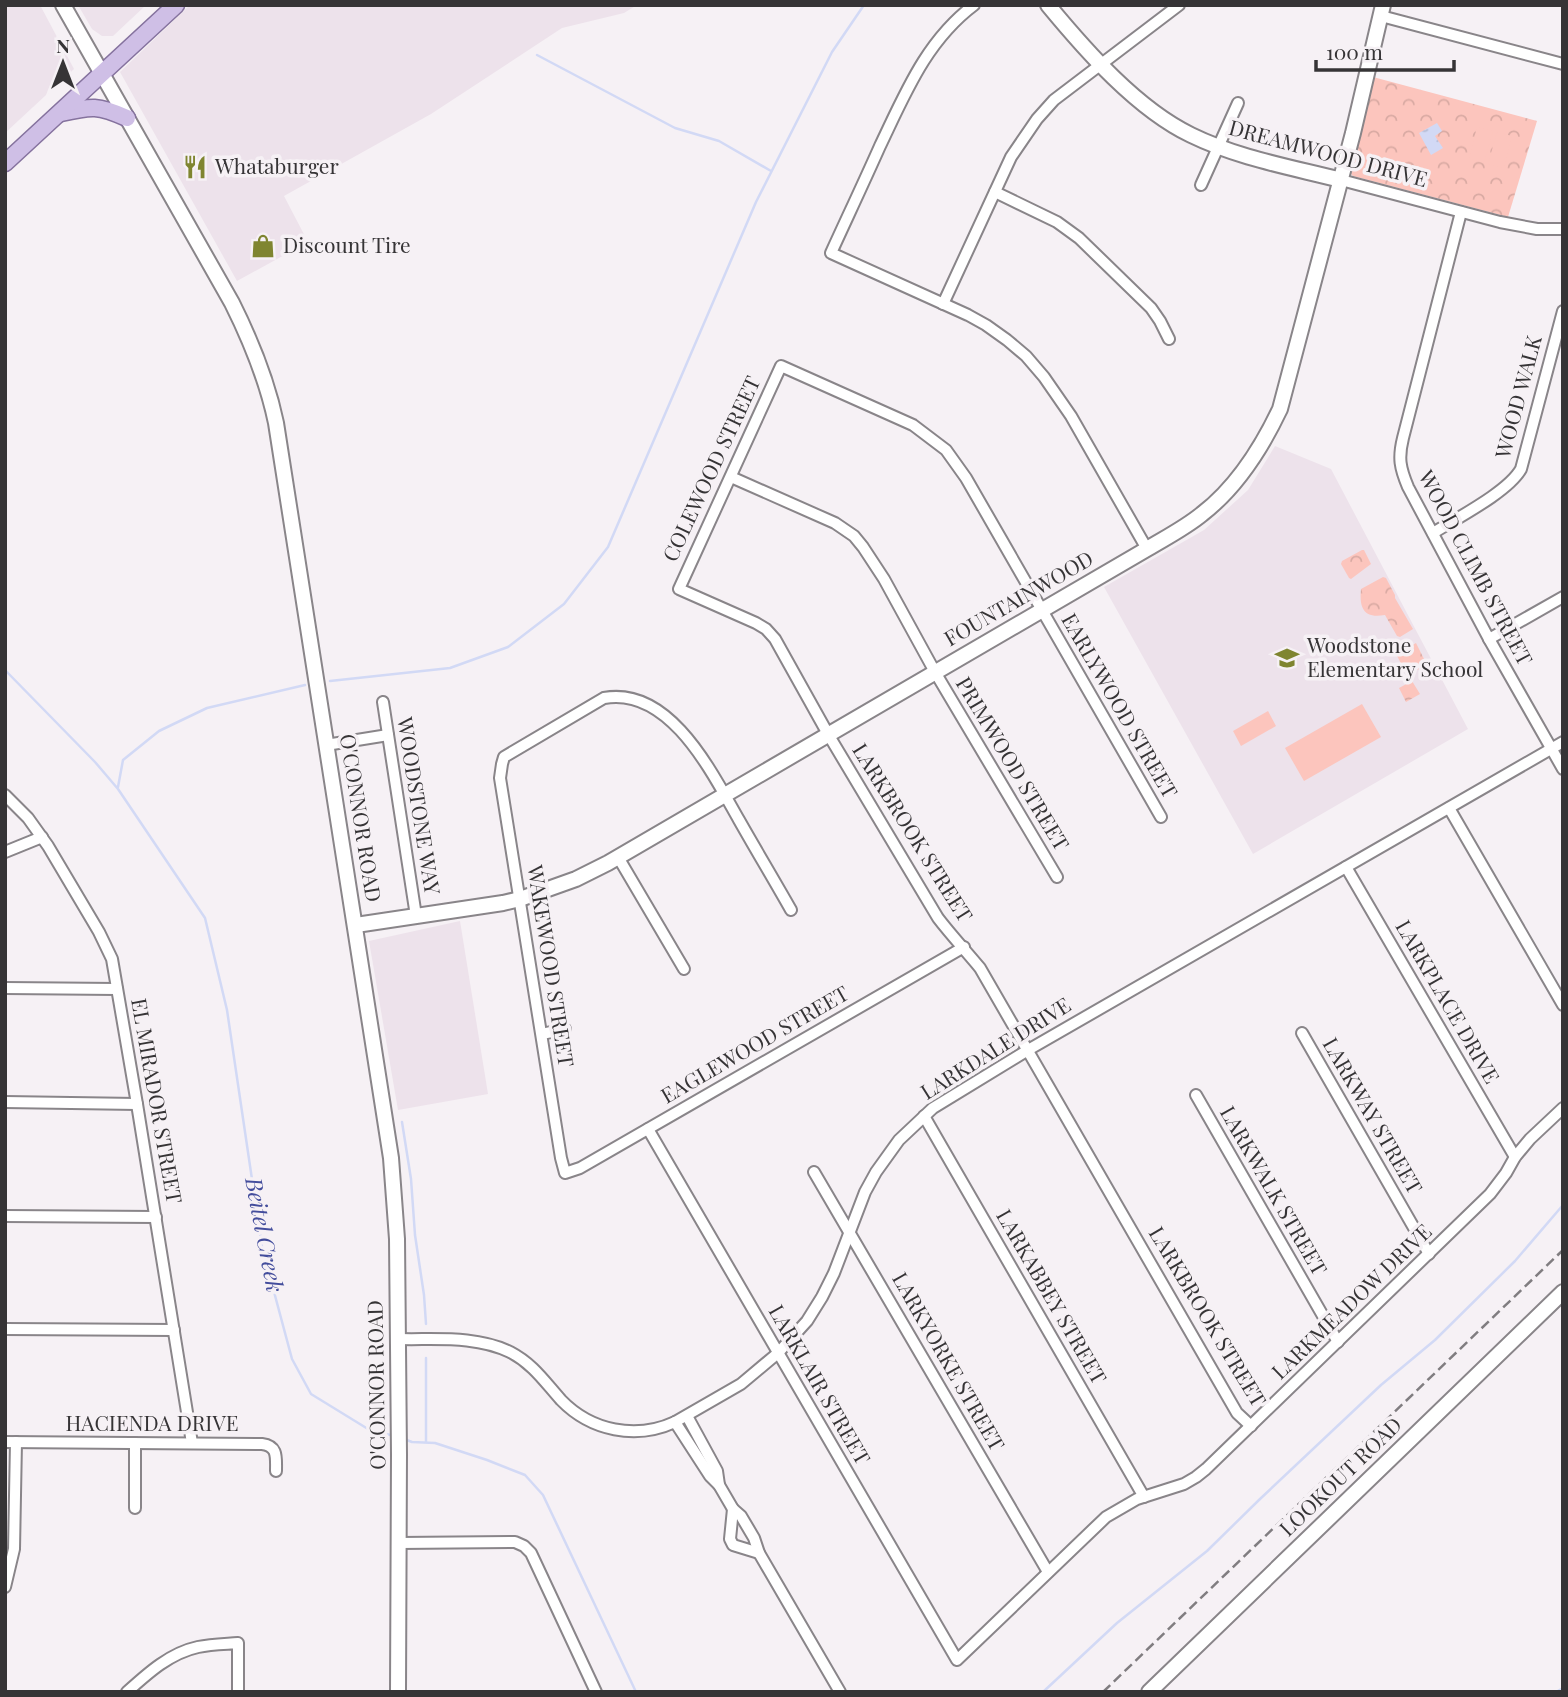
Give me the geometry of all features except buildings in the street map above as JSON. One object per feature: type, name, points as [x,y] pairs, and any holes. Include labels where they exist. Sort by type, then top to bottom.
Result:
[{"type":"main road","points":[[5,163],[176,5]]},
{"type":"main road","points":[[59,114],[96,107],[127,118]]},
{"type":"street","name":"O'CONNOR ROAD","points":[[63,5],[251,340],[268,388],[276,423],[391,1158],[397,1239],[398,1692]]},
{"type":"street","points":[[974,5],[950,26],[931,49],[911,81],[831,253],[986,325],[1026,356],[1071,416],[1147,549]]},
{"type":"street","name":"DREAMWOOD DRIVE","points":[[1048,5],[1127,89],[1174,125],[1218,146],[1242,155],[1522,227],[1563,229]]},
{"type":"street","points":[[943,304],[1011,157],[1037,119],[1054,100],[1179,5]]},
{"type":"street","points":[[1382,11],[1563,64]]},
{"type":"street","name":"FOUNTAINWOOD","points":[[356,925],[503,903],[576,879],[1188,525],[1214,503],[1249,465],[1266,438],[1282,400],[1356,122],[1382,11]]},
{"type":"street","points":[[1201,185],[1238,103]]},
{"type":"street","points":[[995,192],[1057,222],[1079,238],[1151,307],[1169,339]]},
{"type":"street","name":"WOOD CLIMB STREET","points":[[1461,212],[1400,451],[1400,463],[1408,487],[1489,639],[1563,769]]},
{"type":"street","name":"WOOD WALK","points":[[1433,533],[1507,487],[1517,476],[1563,311]]},
{"type":"street","name":"COLEWOOD STREET","points":[[679,589],[781,366]]},
{"type":"street","name":"EARLYWOOD STREET","points":[[781,366],[913,425],[946,450],[966,478],[1161,817]]},
{"type":"street","name":"PRIMWOOD STREET","points":[[731,477],[835,523],[854,536],[863,547],[1056,877]]},
{"type":"street","name":"LARKBROOK STREET","points":[[679,589],[756,623],[766,629],[782,650],[828,734],[937,918],[980,968],[1237,1413],[1251,1426]]},
{"type":"street","points":[[1489,639],[1563,597]]},
{"type":"street","name":"WAKEWOOD STREET","points":[[565,1173],[500,778],[504,757],[604,698],[618,696],[650,707],[674,724],[694,747],[724,795]]},
{"type":"street","name":"WOODSTONE WAY","points":[[383,702],[416,916]]},
{"type":"street","points":[[326,745],[388,735]]},
{"type":"street","name":"LARKDALE DRIVE","points":[[398,1339],[467,1340],[510,1352],[542,1376],[562,1401],[586,1419],[604,1427],[624,1432],[644,1432],[664,1427],[687,1416],[741,1384],[778,1353],[807,1321],[834,1273],[865,1192],[876,1172],[899,1140],[946,1099],[1563,742]]},
{"type":"street","name":"EL MIRADOR STREET","points":[[5,795],[28,818],[42,838],[108,949],[114,968],[192,1443]]},
{"type":"street","points":[[724,795],[791,910]]},
{"type":"street","points":[[1449,808],[1563,1005]]},
{"type":"street","points":[[5,852],[42,838]]},
{"type":"street","points":[[618,857],[684,969]]},
{"type":"street","name":"LARKPLACE DRIVE","points":[[1346,867],[1515,1157]]},
{"type":"street","name":"EAGLEWOOD STREET","points":[[565,1173],[580,1168],[964,947]]},
{"type":"street","points":[[5,988],[117,989]]},
{"type":"street","points":[[542,1034],[565,1029]]},
{"type":"street","name":"LARKWAY STREET","points":[[1302,1033],[1429,1254]]},
{"type":"street","name":"LARKWALK STREET","points":[[1196,1095],[1338,1342]]},
{"type":"street","points":[[5,1102],[137,1104]]},
{"type":"street","name":"LARKMEADOW DRIVE","points":[[957,1660],[1106,1517],[1144,1497],[1174,1488],[1196,1477],[1490,1194],[1530,1139],[1563,1108]]},
{"type":"street","name":"LARKABBEY STREET","points":[[924,1116],[1144,1497]]},
{"type":"street","name":"LARKLAIR STREET","points":[[648,1129],[957,1660]]},
{"type":"street","name":"LARKYORKE STREET","points":[[814,1172],[1048,1572]]},
{"type":"street","points":[[5,1216],[156,1217]]},
{"type":"street","name":"LOOKOUT ROAD","points":[[1149,1692],[1563,1292]]},
{"type":"street","points":[[5,1329],[174,1330]]},
{"type":"street","points":[[687,1416],[717,1472],[719,1485]]},
{"type":"street","points":[[675,1422],[733,1509],[741,1516],[759,1553],[840,1692]]},
{"type":"street","points":[[5,1587],[14,1549],[10,1443]]},
{"type":"street","name":"HACIENDA DRIVE","points":[[10,1443],[269,1445],[274,1448],[276,1471]]},
{"type":"street","points":[[135,1443],[135,1508]]},
{"type":"street","points":[[733,1509],[730,1539],[733,1545],[759,1553]]},
{"type":"street","points":[[399,1543],[515,1542],[524,1546],[533,1558],[596,1692]]},
{"type":"street","points":[[127,1692],[159,1665],[177,1654],[197,1647],[238,1643],[238,1692]]},
{"type":"shaded area","points":[[5,5],[40,5],[74,69],[5,133]]},
{"type":"shaded area","points":[[78,5],[146,5],[113,36],[102,36],[92,29]]},
{"type":"shaded area","points":[[190,5],[637,5],[624,13],[562,28],[431,114],[284,196],[308,242],[237,281],[120,72]]},
{"type":"shaded area","name":"Woodstone Elementary School","points":[[1275,446],[1331,469],[1468,729],[1253,854],[1104,587],[1204,530],[1248,490]]},
{"type":"shaded area","points":[[460,921],[488,1094],[398,1110],[369,941]]},
{"type":"green space","points":[[1373,77],[1537,121],[1508,217],[1351,174]]},
{"type":"green space","points":[[1477,127],[1493,131],[1484,163],[1469,159]]},
{"type":"green space","points":[[1497,132],[1512,136],[1504,168],[1488,164]]},
{"type":"green space","points":[[1362,550],[1371,564],[1351,579],[1341,564],[1342,561]]},
{"type":"green space","points":[[1383,577],[1413,629],[1400,637],[1385,615],[1368,614],[1362,607],[1361,589]]},
{"type":"green space","points":[[1416,643],[1427,665],[1407,675],[1396,654]]},
{"type":"green space","points":[[1412,681],[1420,694],[1406,702],[1399,688]]},
{"type":"green space","points":[[1362,704],[1381,737],[1304,781],[1285,748]]},
{"type":"green space","points":[[1268,711],[1276,726],[1241,746],[1233,731]]},
{"type":"water","points":[[1437,123],[1442,131],[1435,136],[1443,148],[1431,155],[1419,133]]},
{"type":"waterway","points":[[330,681],[450,668],[508,647],[564,604],[608,547],[756,202],[832,52],[864,5]]},
{"type":"waterway","points":[[537,55],[675,128],[719,141],[771,171]]},
{"type":"waterway","name":"Beitel Creek","points":[[5,670],[118,789],[205,918],[227,1010],[262,1247],[292,1359],[311,1394],[368,1429],[394,1436]]},
{"type":"waterway","points":[[118,787],[123,760],[159,731],[207,708],[305,685]]},
{"type":"waterway","points":[[402,1122],[411,1179],[426,1324]]},
{"type":"waterway","points":[[1043,1692],[1117,1623],[1207,1551],[1381,1385],[1435,1340],[1515,1261],[1563,1205]]},
{"type":"waterway","points":[[426,1358],[426,1442]]},
{"type":"waterway","name":"Beitel Creek","points":[[404,1439],[435,1443],[525,1475],[543,1495],[636,1692]]},
{"type":"waterway","points":[[1556,1692],[1563,1688]]},
{"type":"railway","points":[[1103,1692],[1563,1250]]},
{"type":"place","name":"Whataburger","points":[[195,167]]},
{"type":"place","name":"Discount Tire","points":[[263,246]]},
{"type":"place","name":"Woodstone Elementary School","points":[[1287,658]]}]
